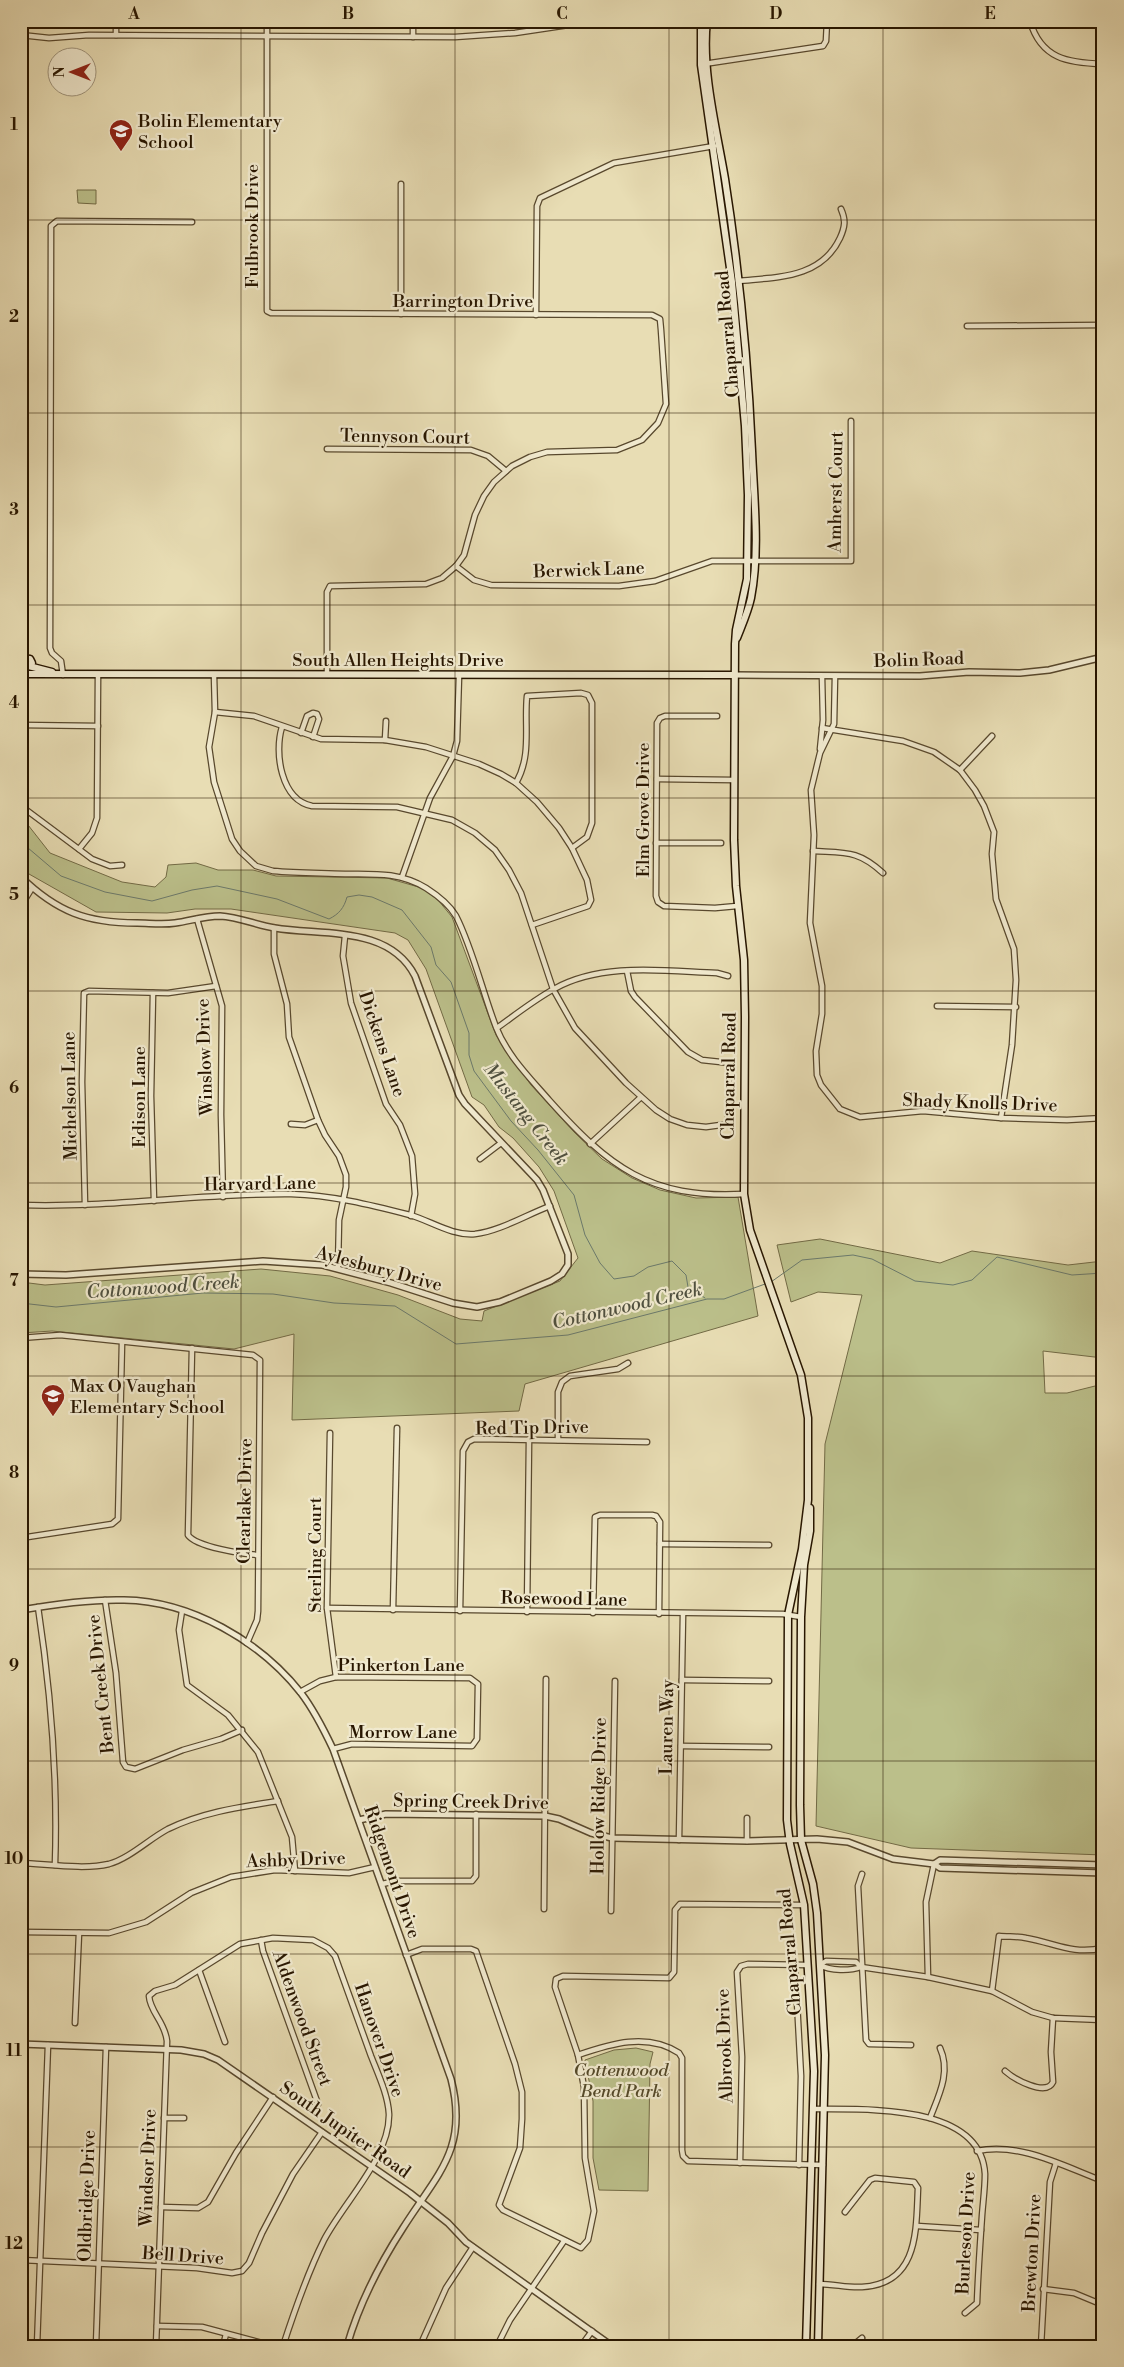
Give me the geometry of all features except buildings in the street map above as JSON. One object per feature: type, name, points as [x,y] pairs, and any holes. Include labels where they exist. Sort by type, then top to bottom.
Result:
[{"type":"main road","name":"Chaparral Road","points":[[701,21],[704,64],[736,282],[751,560],[736,630],[735,644],[734,840],[737,906],[744,960],[744,1194],[747,1218],[802,1375],[807,1400],[810,1531],[803,1573],[801,1617],[802,1840],[814,1891],[825,2056],[818,2346]]},
{"type":"main road","name":"Chaparral Road","points":[[704,64],[707,21]]},
{"type":"main road","points":[[21,658],[31,660],[30,666],[21,672]]},
{"type":"main road","name":"South Allen Heights Drive","points":[[21,664],[62,674]]},
{"type":"main road","name":"South Allen Heights Drive","points":[[21,672],[98,675],[735,675]]},
{"type":"main road","name":"Chaparral Road","points":[[806,2346],[814,2070],[804,1905],[786,1820],[788,1615],[804,1534],[808,1500]]},
{"type":"main road","points":[[807,1965],[820,1965]]},
{"type":"main road","points":[[807,2285],[819,2284]]},
{"type":"street","points":[[116,21],[116,35]]},
{"type":"street","name":"Fulbrook Drive","points":[[267,21],[267,311]]},
{"type":"street","points":[[413,21],[413,37]]},
{"type":"street","points":[[21,35],[49,38],[78,35],[413,37],[497,35],[596,21]]},
{"type":"street","points":[[704,64],[825,45],[827,21]]},
{"type":"street","points":[[1030,21],[1043,46],[1058,58],[1072,62],[1103,64]]},
{"type":"street","points":[[536,315],[537,206],[540,198],[614,163],[716,146]]},
{"type":"street","points":[[401,184],[401,314]]},
{"type":"street","points":[[736,282],[792,275],[807,271],[821,262],[834,249],[843,232],[845,218],[841,209]]},
{"type":"street","points":[[62,674],[61,661],[52,654],[50,648],[51,226],[57,221],[192,222]]},
{"type":"street","name":"Barrington Drive","points":[[267,311],[271,313],[658,317],[661,330],[666,400],[661,419],[650,434],[635,444],[619,450],[543,453],[526,459],[506,471]]},
{"type":"street","points":[[967,326],[1103,325]]},
{"type":"street","name":"Amherst Court","points":[[751,560],[851,561],[852,421]]},
{"type":"street","name":"Tennyson Court","points":[[327,449],[470,450],[488,456],[506,471]]},
{"type":"street","points":[[327,674],[327,592],[330,586],[426,584],[442,578],[456,566],[466,550],[473,520],[482,499],[494,482],[506,471]]},
{"type":"street","name":"Berwick Lane","points":[[456,566],[474,580],[491,585],[613,586],[655,581],[706,562],[751,560]]},
{"type":"street","name":"Bolin Road","points":[[735,675],[835,676],[1030,672],[1058,668],[1103,657]]},
{"type":"street","points":[[78,850],[92,833],[96,818],[98,675]]},
{"type":"street","points":[[214,675],[215,712],[209,747],[210,766],[232,839],[247,859],[256,866],[273,871],[392,874],[424,887],[442,899],[455,916],[497,1028],[513,1059],[528,1078],[590,1144],[614,1164],[649,1183],[700,1194],[744,1194]]},
{"type":"street","points":[[402,877],[430,798],[453,756],[457,741],[459,676]]},
{"type":"street","points":[[822,676],[820,753],[810,790],[814,823],[813,851],[856,854],[883,873]]},
{"type":"street","points":[[820,753],[834,724],[835,676]]},
{"type":"street","points":[[516,783],[522,774],[526,758],[526,699],[528,694],[581,693],[588,695],[592,703],[592,823],[587,838],[572,848]]},
{"type":"street","points":[[822,693],[835,694]]},
{"type":"street","points":[[215,712],[250,715],[313,737],[338,740],[385,740],[426,747],[479,764],[516,783],[552,819],[572,848],[587,880],[590,900],[589,904],[532,925]]},
{"type":"street","points":[[300,733],[307,716],[313,713],[317,714],[319,719],[313,737]]},
{"type":"street","name":"Elm Grove Drive","points":[[718,716],[665,716],[660,718],[656,726],[656,896],[658,902],[664,906],[715,908],[737,906]]},
{"type":"street","points":[[385,740],[386,721]]},
{"type":"street","points":[[21,725],[98,726]]},
{"type":"street","points":[[282,727],[278,745],[280,764],[292,794],[302,803],[312,806],[397,807],[452,820],[476,832],[495,850],[510,870],[521,893],[553,989],[575,1028],[640,1098],[670,1119],[687,1125],[706,1127],[728,1124],[730,1063],[702,1060],[688,1052],[635,997],[627,971]]},
{"type":"street","points":[[822,728],[886,738],[922,747],[940,756],[960,770],[979,797],[994,832],[992,854],[996,899],[1014,949],[1016,1008],[1001,1118]]},
{"type":"street","points":[[960,770],[992,736]]},
{"type":"street","points":[[656,779],[734,780]]},
{"type":"street","points":[[21,806],[92,859],[110,866],[122,865]]},
{"type":"street","points":[[656,842],[721,843]]},
{"type":"street","name":"Shady Knolls Drive","points":[[813,851],[810,923],[819,968],[822,999],[816,1051],[818,1075],[834,1103],[847,1113],[857,1117],[923,1111],[1001,1118],[1067,1120],[1103,1118]]},
{"type":"street","points":[[21,877],[32,888],[68,911],[98,921],[172,924],[220,916],[274,928],[312,930],[374,941],[390,948],[404,960],[420,990],[459,1095],[500,1143],[537,1180],[550,1206]]},
{"type":"street","points":[[21,906],[32,888]]},
{"type":"street","name":"Winslow Drive","points":[[197,919],[222,1006],[221,1115],[223,1197]]},
{"type":"street","points":[[274,928],[274,954],[287,1004],[289,1037],[318,1120],[344,1166],[346,1175],[344,1200],[339,1220],[338,1268]]},
{"type":"street","name":"Dickens Lane","points":[[345,936],[342,956],[350,1003],[386,1104],[400,1125],[412,1156],[415,1194],[412,1216]]},
{"type":"street","points":[[497,1028],[553,989],[591,976],[627,971],[717,972],[728,976]]},
{"type":"street","points":[[153,993],[216,986]]},
{"type":"street","name":"Michelson Lane","points":[[85,1205],[82,1082],[84,993],[89,990],[153,993]]},
{"type":"street","name":"Edison Lane","points":[[153,993],[151,1096],[154,1201]]},
{"type":"street","points":[[937,1006],[1016,1008]]},
{"type":"street","points":[[590,1144],[640,1098]]},
{"type":"street","points":[[291,1124],[305,1125],[318,1120]]},
{"type":"street","points":[[480,1159],[500,1143]]},
{"type":"street","name":"Harvard Lane","points":[[21,1205],[85,1205],[293,1194],[344,1200],[412,1216],[452,1231],[475,1234],[486,1232],[550,1206]]},
{"type":"street","name":"Aylesbury Drive","points":[[21,1274],[66,1275],[263,1261],[291,1261],[338,1268],[454,1303],[477,1306],[500,1302],[551,1281],[562,1274],[568,1265],[568,1254],[550,1206]]},
{"type":"street","points":[[21,1338],[49,1335],[192,1348],[188,1535],[194,1541],[237,1553],[258,1555]]},
{"type":"street","points":[[21,1538],[117,1522],[119,1517],[122,1342]]},
{"type":"street","name":"Clearlake Drive","points":[[192,1348],[253,1355],[258,1357],[261,1362],[258,1611],[257,1620],[247,1643]]},
{"type":"street","points":[[558,1440],[558,1392],[562,1382],[570,1376],[618,1369],[628,1363]]},
{"type":"street","points":[[393,1610],[397,1428]]},
{"type":"street","name":"Sterling Court","points":[[330,1433],[327,1608],[336,1677]]},
{"type":"street","name":"Red Tip Drive","points":[[460,1611],[463,1448],[468,1442],[474,1439],[647,1442]]},
{"type":"street","points":[[526,1612],[529,1440]]},
{"type":"street","points":[[593,1613],[594,1521],[596,1516],[652,1515],[658,1518],[660,1544],[659,1614]]},
{"type":"street","points":[[660,1544],[769,1545]]},
{"type":"street","name":"Ridgemont Drive","points":[[21,1610],[105,1600],[150,1603],[182,1611],[221,1627],[247,1643],[278,1668],[300,1692],[318,1719],[333,1749],[451,2079],[456,2102],[455,2130],[449,2157],[376,2274],[347,2346]]},
{"type":"street","name":"Bent Creek Drive","points":[[105,1600],[116,1673],[125,1766],[134,1769],[242,1730]]},
{"type":"street","points":[[38,1607],[50,1694],[56,1761],[56,1865]]},
{"type":"street","name":"Rosewood Lane","points":[[327,1608],[788,1615],[801,1617]]},
{"type":"street","points":[[182,1611],[179,1630],[187,1685],[228,1715],[242,1730],[263,1762],[294,1844],[295,1871]]},
{"type":"street","name":"Lauren Way","points":[[680,1840],[683,1614]]},
{"type":"street","name":"Pinkerton Lane","points":[[300,1692],[320,1681],[336,1677],[475,1680],[478,1686],[477,1739],[474,1745]]},
{"type":"street","points":[[544,1909],[546,1679]]},
{"type":"street","points":[[682,1680],[769,1681]]},
{"type":"street","name":"Hollow Ridge Drive","points":[[611,1911],[615,1681]]},
{"type":"street","name":"Morrow Lane","points":[[333,1749],[352,1744],[474,1745]]},
{"type":"street","points":[[681,1746],[769,1747]]},
{"type":"street","points":[[21,1863],[56,1865],[110,1864],[161,1833],[199,1816],[223,1809],[278,1801]]},
{"type":"street","name":"Spring Creek Drive","points":[[359,1820],[386,1814],[545,1816],[559,1819],[590,1832],[612,1838],[848,1842],[893,1859],[934,1864]]},
{"type":"street","points":[[382,1884],[396,1881],[472,1882],[476,1876],[476,1814]]},
{"type":"street","points":[[746,1818],[747,1841]]},
{"type":"street","points":[[928,1977],[926,1902],[934,1864],[940,1860],[1103,1865]]},
{"type":"street","points":[[934,1864],[940,1868],[1103,1874]]},
{"type":"street","name":"Ashby Drive","points":[[21,1932],[110,1934],[138,1926],[156,1918],[191,1893],[231,1877],[263,1871],[349,1872],[375,1866]]},
{"type":"street","points":[[862,1874],[858,1886],[866,2040],[869,2044],[911,2045]]},
{"type":"street","points":[[406,1955],[422,1949],[471,1949],[476,1951],[516,2064],[522,2097],[520,2148],[499,2205],[503,2210],[579,2248],[584,2247],[591,2229],[594,2211],[585,2158],[585,2100],[578,2055],[555,1987],[556,1979],[563,1976],[666,1979],[671,1977],[674,1972],[675,1910],[680,1904],[804,1905]]},
{"type":"street","points":[[75,2023],[79,1933]]},
{"type":"street","points":[[992,1991],[999,1936],[1026,1938],[1058,1948],[1074,1950],[1089,1951],[1103,1948]]},
{"type":"street","name":"Hanover Drive","points":[[149,1996],[175,1985],[240,1944],[261,1940],[313,1940],[328,1948],[335,1956],[388,2106],[387,2133],[379,2154],[339,2214],[319,2251],[304,2283],[283,2346]]},
{"type":"street","name":"Aldenwood Street","points":[[261,1940],[318,2104]]},
{"type":"street","name":"Albrook Drive","points":[[740,2163],[742,2057],[737,1972],[741,1966],[748,1964],[807,1965]]},
{"type":"street","points":[[795,1965],[801,2076],[799,2165]]},
{"type":"street","points":[[820,1965],[828,1969],[855,1969],[861,1967],[928,1977],[992,1991],[1032,2012],[1053,2018],[1103,2020]]},
{"type":"street","points":[[199,1970],[225,2042]]},
{"type":"street","name":"Windsor Drive","points":[[149,1996],[150,2004],[164,2026],[167,2050],[156,2346]]},
{"type":"street","points":[[1005,2071],[1014,2079],[1026,2083],[1045,2088],[1051,2086],[1054,2082],[1051,2052],[1053,2018]]},
{"type":"street","points":[[578,2055],[607,2045],[627,2041],[649,2043],[678,2052],[682,2058],[682,2150],[683,2156],[692,2162],[823,2165]]},
{"type":"street","name":"South Jupiter Road","points":[[21,2044],[192,2051],[210,2056],[227,2065],[421,2201],[473,2247],[612,2346]]},
{"type":"street","points":[[37,2346],[48,2045]]},
{"type":"street","name":"Oldbridge Drive","points":[[96,2346],[106,2047]]},
{"type":"street","points":[[930,2118],[944,2074],[945,2060],[940,2048]]},
{"type":"street","points":[[161,2207],[198,2208],[208,2202],[236,2153],[273,2097]]},
{"type":"street","points":[[813,2109],[888,2112],[930,2118],[956,2128],[966,2135],[977,2150],[1002,2147],[1020,2150],[1103,2180]]},
{"type":"street","points":[[164,2118],[184,2118]]},
{"type":"street","name":"Bell Drive","points":[[21,2260],[207,2268],[232,2273],[242,2271],[249,2263],[262,2232],[293,2174],[322,2132]]},
{"type":"street","name":"Burleson Drive","points":[[965,2312],[977,2303],[985,2174],[977,2150]]},
{"type":"street","name":"Brewton Drive","points":[[1041,2346],[1050,2182],[1056,2164]]},
{"type":"street","points":[[819,2284],[861,2287],[886,2280],[902,2269],[911,2256],[916,2226],[918,2188],[914,2182],[884,2178],[870,2180],[845,2212]]},
{"type":"street","points":[[916,2226],[981,2230]]},
{"type":"street","points":[[497,2346],[510,2320],[564,2241]]},
{"type":"street","points":[[420,2346],[446,2288],[473,2247]]},
{"type":"street","points":[[1043,2289],[1074,2293],[1103,2304]]},
{"type":"street","points":[[157,2326],[202,2328],[273,2346]]},
{"type":"street","points":[[581,2346],[592,2331]]},
{"type":"street","points":[[223,2346],[226,2334]]},
{"type":"street","points":[[856,2346],[856,2343],[862,2338]]},
{"type":"green space","points":[[77,190],[96,190],[96,204],[78,203]]},
{"type":"green space","points":[[21,816],[50,853],[122,882],[155,887],[166,877],[168,865],[196,863],[218,870],[253,870],[276,876],[387,878],[422,888],[438,900],[452,917],[496,1035],[531,1085],[574,1132],[602,1159],[632,1178],[660,1190],[696,1198],[738,1197],[758,1316],[525,1384],[519,1411],[292,1420],[294,1334],[234,1349],[52,1331],[21,1333],[21,1282],[45,1285],[261,1269],[330,1276],[398,1295],[460,1319],[482,1321],[484,1311],[560,1281],[578,1258],[554,1191],[539,1167],[513,1138],[499,1127],[484,1105],[472,1097],[426,969],[408,940],[395,933],[231,909],[195,909],[167,913],[96,912],[29,874],[21,865]]},
{"type":"green space","points":[[820,1239],[940,1263],[972,1251],[1068,1265],[1103,1261],[1103,1358],[1043,1351],[1045,1393],[1067,1393],[1103,1384],[1103,1855],[911,1848],[816,1826],[825,1444],[862,1295],[818,1292],[791,1302],[777,1245]]},
{"type":"green space","name":"Cottenwood Bend Park","points":[[636,2048],[653,2052],[650,2064],[648,2191],[599,2190],[593,2158],[593,2101],[585,2060],[614,2050]]},
{"type":"waterway","name":"Mustang Creek","points":[[21,842],[61,876],[105,892],[152,901],[192,890],[217,886],[277,899],[329,919],[341,910],[347,897],[359,895],[372,897],[402,910],[431,947],[436,965],[451,982],[469,1033],[469,1055],[474,1071],[511,1121],[538,1150],[574,1195],[585,1235],[600,1263],[614,1279],[634,1276],[648,1267],[672,1261],[686,1275],[688,1287],[705,1298]]},
{"type":"waterway","name":"Cottonwood Creek","points":[[771,1282],[802,1260],[853,1255],[872,1259],[915,1281],[953,1285],[972,1280],[997,1257],[1072,1275],[1103,1273]]},
{"type":"waterway","name":"Cottonwood Creek","points":[[21,1303],[56,1307],[203,1293],[273,1294],[334,1303],[395,1306],[456,1344],[568,1335],[707,1299],[724,1299],[765,1284]]},
{"type":"place","name":"Bolin Elementary School","points":[[121,152]]},
{"type":"place","name":"Max O Vaughan Elementary School","points":[[53,1417]]}]
